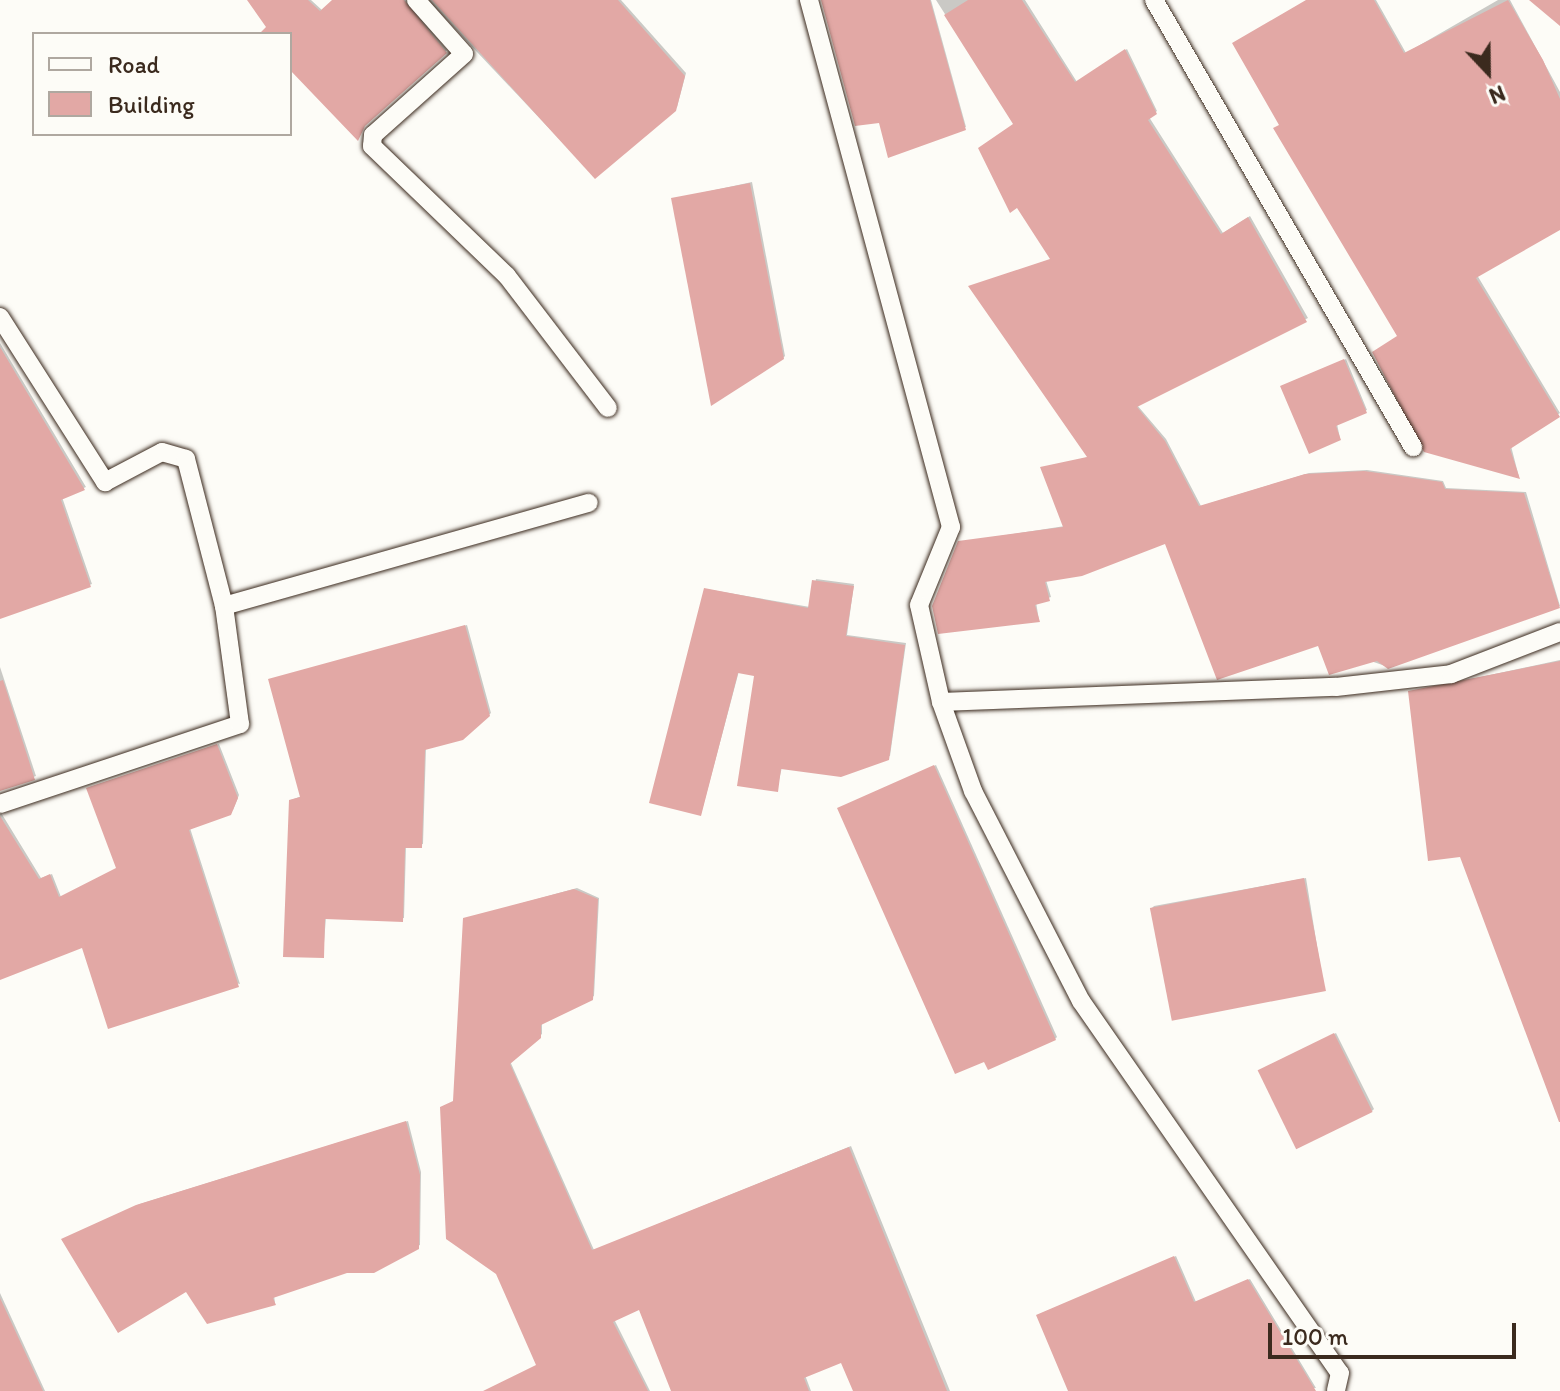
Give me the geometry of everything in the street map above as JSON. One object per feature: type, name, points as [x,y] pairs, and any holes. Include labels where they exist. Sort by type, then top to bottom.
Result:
[{"type":"street","points":[[416,0],[464,54],[373,135],[372,146],[507,276],[608,408]]},
{"type":"street","points":[[809,0],[951,527],[919,605],[941,702],[973,791],[1081,1001],[1338,1382],[1351,1391]]},
{"type":"street","points":[[1154,0],[1413,447]]},
{"type":"street","points":[[0,317],[105,482],[162,452],[186,459],[224,606],[240,724],[0,804]]},
{"type":"street","points":[[224,606],[589,503]]},
{"type":"street","points":[[941,702],[1379,682],[1451,674],[1560,632]]},
{"type":"building","points":[[247,0],[308,0],[320,11],[332,0],[404,0],[447,53],[365,126],[358,141],[292,72],[292,32],[261,32],[266,27]]},
{"type":"building","points":[[432,0],[618,0],[685,76],[676,111],[595,179]]},
{"type":"building","points":[[821,0],[930,0],[966,130],[888,158],[879,123],[855,126]]},
{"type":"building","points":[[968,0],[1022,0],[1075,82],[1125,49],[1157,114],[1148,120],[1221,234],[1248,217],[1307,322],[1137,407],[1165,441],[1199,506],[1305,474],[1364,471],[1442,482],[1445,489],[1524,493],[1560,608],[1388,669],[1377,661],[1329,675],[1318,646],[1217,680],[1165,544],[1082,576],[1045,582],[1050,601],[1035,605],[1040,622],[938,634],[932,606],[958,541],[1063,527],[1040,467],[1087,457],[968,286],[1050,259],[1017,208],[1010,213],[978,148],[1013,124],[944,15]]},
{"type":"building","points":[[1306,0],[1374,0],[1404,53],[1508,0],[1543,60],[1560,99],[1560,230],[1476,278],[1560,417],[1510,449],[1520,479],[1424,452],[1372,352],[1397,336],[1273,128],[1279,125],[1232,43]]},
{"type":"building","points":[[1529,0],[1560,0],[1560,26]]},
{"type":"building","points":[[750,183],[784,359],[711,406],[671,198]]},
{"type":"building","points":[[0,347],[85,490],[61,500],[91,587],[0,619]]},
{"type":"building","points":[[1344,359],[1367,413],[1336,426],[1341,440],[1309,454],[1280,386]]},
{"type":"building","points":[[812,580],[854,586],[846,636],[905,645],[889,760],[841,777],[781,769],[778,792],[737,786],[754,676],[738,673],[701,816],[649,803],[704,588],[808,608]]},
{"type":"building","points":[[465,625],[490,716],[463,740],[425,750],[422,848],[405,848],[403,922],[325,919],[324,958],[283,957],[289,800],[300,797],[268,679]]},
{"type":"building","points":[[1560,661],[1559,1122],[1460,857],[1428,861],[1408,691]]},
{"type":"building","points":[[3,680],[35,780],[0,791],[0,681]]},
{"type":"building","points":[[217,744],[238,798],[231,815],[189,830],[239,987],[108,1029],[82,948],[0,980],[0,816],[39,879],[50,874],[59,897],[116,868],[86,788]]},
{"type":"building","points":[[934,765],[1056,1040],[988,1070],[984,1062],[955,1074],[837,808]]},
{"type":"building","points":[[1304,878],[1326,991],[1172,1021],[1150,908]]},
{"type":"building","points":[[574,889],[598,899],[593,1000],[541,1025],[541,1038],[510,1064],[592,1250],[849,1147],[947,1391],[853,1391],[841,1363],[804,1378],[809,1391],[671,1391],[639,1310],[613,1322],[648,1391],[483,1391],[536,1365],[496,1274],[446,1239],[440,1107],[453,1101],[463,918]]},
{"type":"building","points":[[1334,1033],[1373,1112],[1296,1149],[1258,1070]]},
{"type":"building","points":[[406,1121],[420,1175],[419,1249],[374,1273],[347,1273],[273,1298],[276,1305],[207,1324],[186,1292],[118,1333],[61,1239],[136,1205]]},
{"type":"building","points":[[1174,1256],[1194,1302],[1248,1279],[1316,1391],[1068,1391],[1036,1315]]},
{"type":"building","points":[[0,1298],[43,1391],[0,1391]]}]
